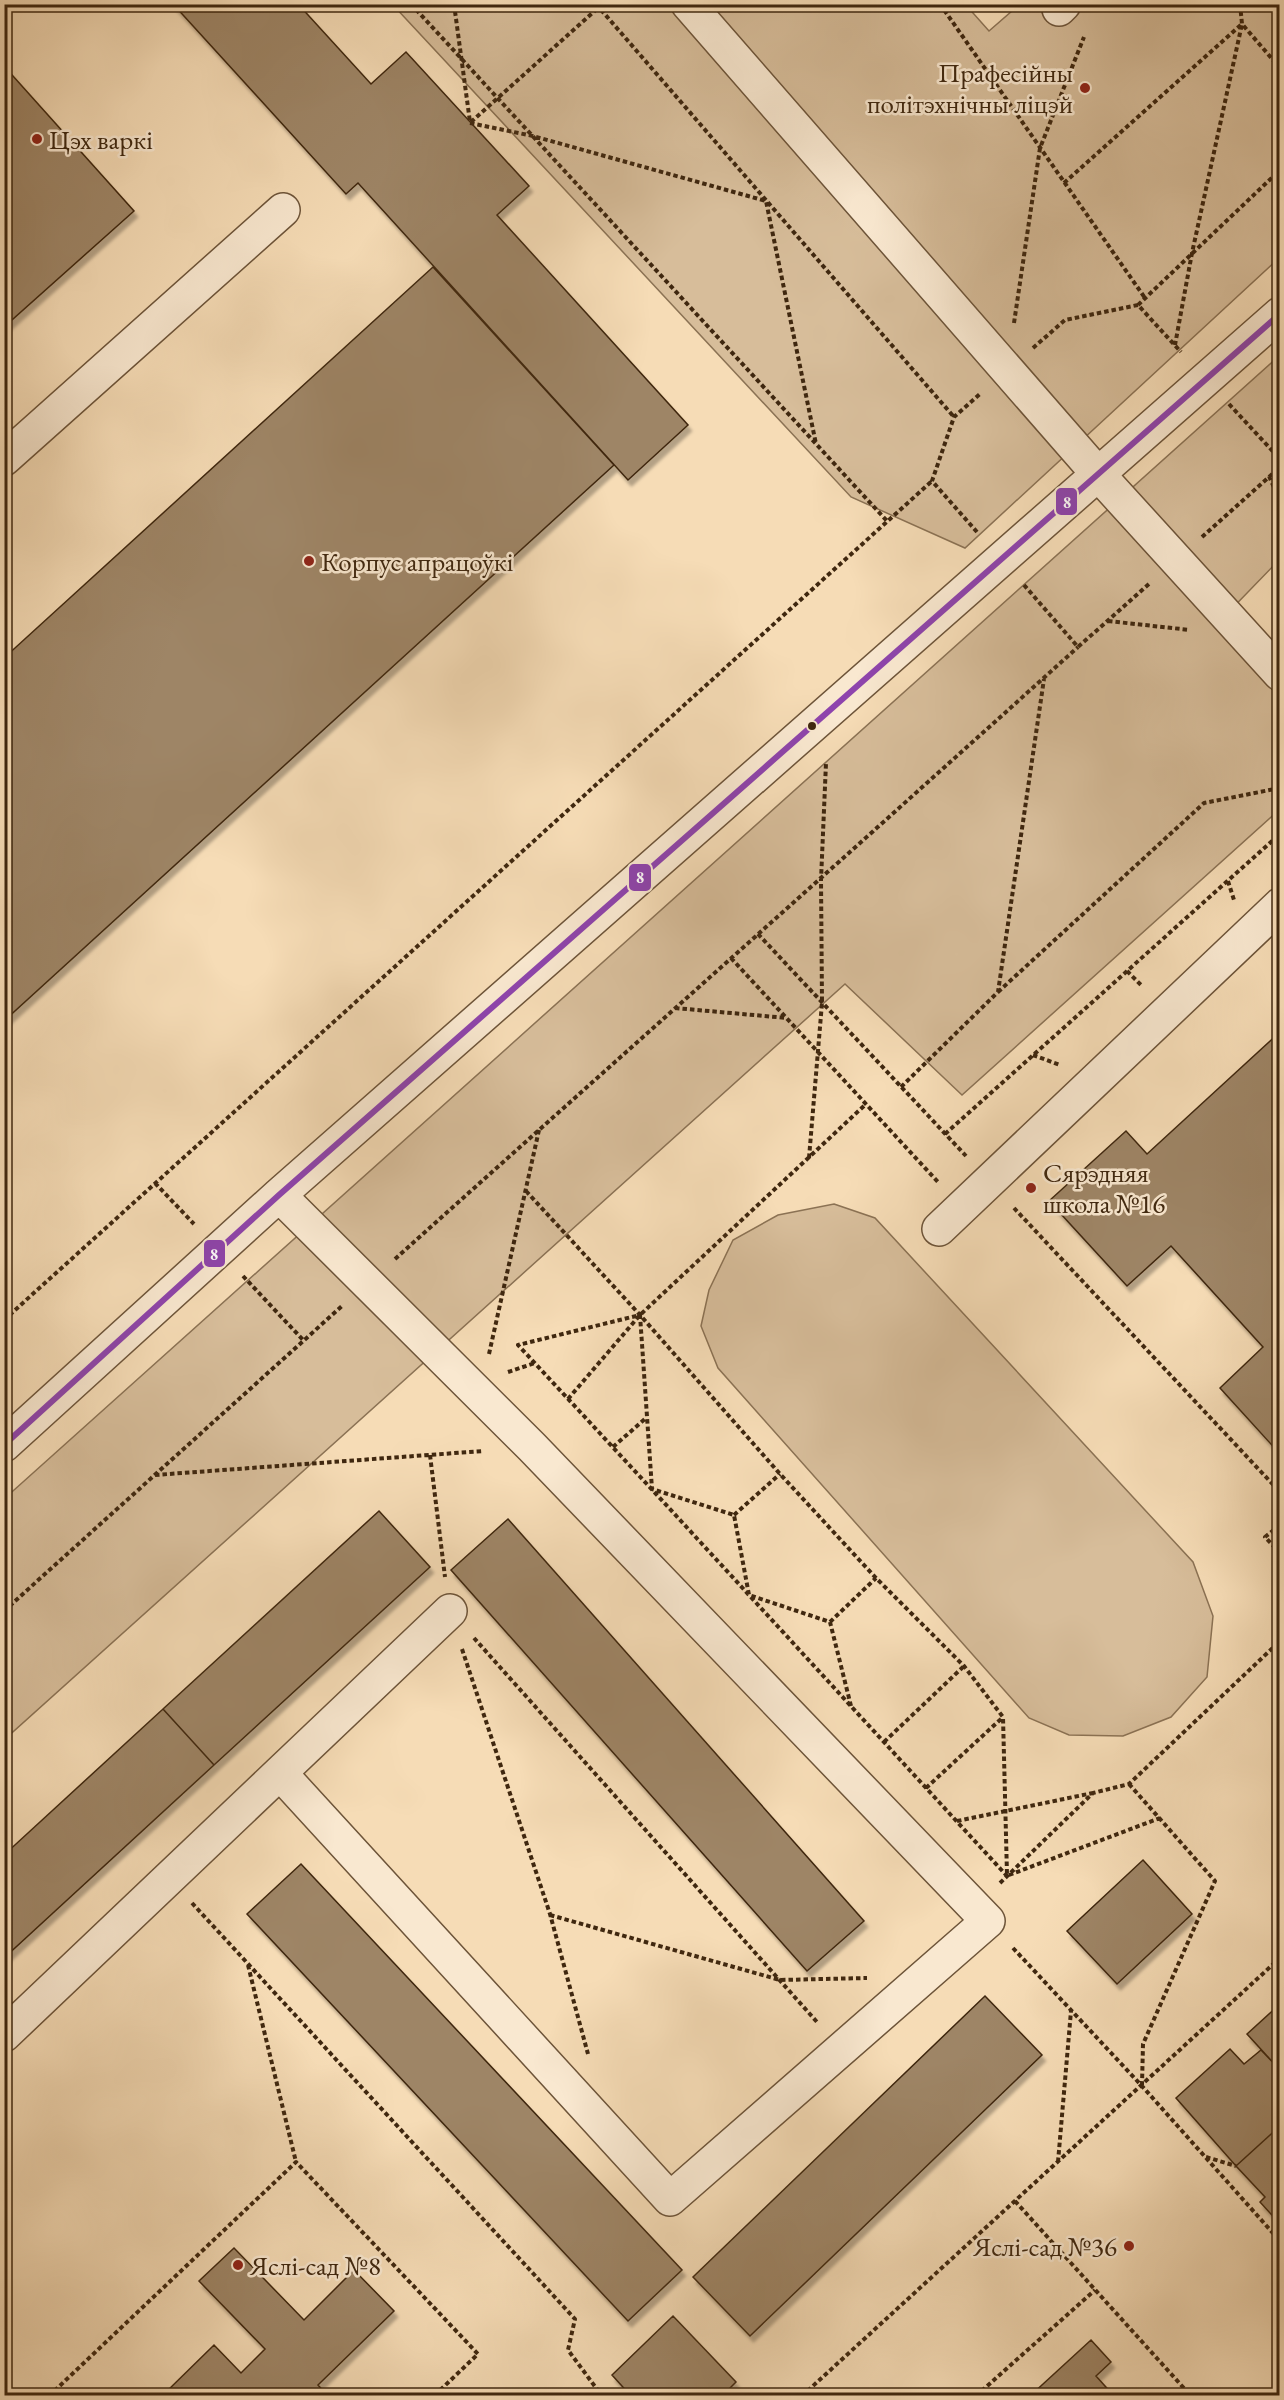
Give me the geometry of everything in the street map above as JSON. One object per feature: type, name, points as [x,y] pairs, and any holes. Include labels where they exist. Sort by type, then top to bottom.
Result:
[{"type":"street","points":[[688,4],[1098,474],[1280,674]]},
{"type":"street","points":[[4,459],[283,210]]},
{"type":"street","points":[[4,1445],[279,1195],[1280,314]]},
{"type":"street","points":[[951,1218],[1280,905]]},
{"type":"street","points":[[279,1195],[532,1447],[981,1914],[841,2049],[670,2199],[280,1773]]},
{"type":"street","points":[[4,2035],[450,1611]]},
{"type":"path","points":[[411,4],[888,521]]},
{"type":"path","points":[[454,4],[470,123]]},
{"type":"path","points":[[940,4],[1145,298]]},
{"type":"path","points":[[1175,346],[1192,253],[1242,24],[1240,4]]},
{"type":"path","points":[[470,123],[597,6],[954,417]]},
{"type":"path","points":[[1064,183],[1242,24]]},
{"type":"path","points":[[1242,24],[1279,66]]},
{"type":"path","points":[[1007,371],[1040,148],[1088,27]]},
{"type":"path","points":[[470,123],[533,136],[766,201]]},
{"type":"path","points":[[1138,305],[1280,170]]},
{"type":"path","points":[[766,201],[817,444]]},
{"type":"path","points":[[1269,476],[1280,501]]},
{"type":"path","points":[[4,1320],[932,481]]},
{"type":"path","points":[[1108,621],[1244,635]]},
{"type":"path","points":[[4,1611],[1078,647]]},
{"type":"path","points":[[998,992],[1044,678]]},
{"type":"path","points":[[809,1158],[822,1002],[821,880],[828,710]]},
{"type":"path","points":[[901,1087],[998,992],[1204,803],[1280,789]]},
{"type":"path","points":[[944,1134],[1280,834]]},
{"type":"path","points":[[758,934],[1280,1492]]},
{"type":"path","points":[[731,958],[866,1104],[951,1218]]},
{"type":"path","points":[[675,1008],[787,1018]]},
{"type":"path","points":[[568,1399],[640,1315],[866,1104]]},
{"type":"path","points":[[479,1395],[540,1129]]},
{"type":"path","points":[[526,1191],[640,1315],[780,1474],[876,1578],[964,1666],[1003,1717],[1007,1876]]},
{"type":"path","points":[[640,1315],[518,1345],[1007,1876]]},
{"type":"path","points":[[640,1315],[652,1489]]},
{"type":"path","points":[[490,1350],[496,1357]]},
{"type":"path","points":[[502,1365],[508,1372],[535,1363]]},
{"type":"path","points":[[613,1447],[647,1418]]},
{"type":"path","points":[[155,1475],[532,1447]]},
{"type":"path","points":[[430,1455],[450,1611],[550,1914],[591,2064]]},
{"type":"path","points":[[734,1515],[780,1474]]},
{"type":"path","points":[[652,1489],[734,1515]]},
{"type":"path","points":[[734,1515],[749,1595]]},
{"type":"path","points":[[1280,1525],[1265,1538],[1280,1553]]},
{"type":"path","points":[[830,1622],[876,1578]]},
{"type":"path","points":[[749,1595],[830,1622]]},
{"type":"path","points":[[450,1611],[841,2049]]},
{"type":"path","points":[[830,1622],[851,1706]]},
{"type":"path","points":[[957,1821],[1129,1784],[1280,1641]]},
{"type":"path","points":[[884,1742],[964,1666]]},
{"type":"path","points":[[926,1788],[1003,1717]]},
{"type":"path","points":[[1129,1784],[1215,1881],[1143,2044],[1142,2086]]},
{"type":"path","points":[[1093,1793],[1007,1876],[981,1914],[1142,2086],[1280,2241]]},
{"type":"path","points":[[1007,1876],[1160,1818]]},
{"type":"path","points":[[170,1879],[575,2319],[568,2349],[602,2396]]},
{"type":"path","points":[[550,1914],[780,1980],[869,1978]]},
{"type":"path","points":[[802,2396],[1280,1958]]},
{"type":"path","points":[[248,1964],[296,2162],[478,2354],[434,2396]]},
{"type":"path","points":[[1058,2162],[1071,2010]]},
{"type":"path","points":[[1205,2157],[1236,2166]]},
{"type":"path","points":[[49,2396],[296,2162]]},
{"type":"path","points":[[1015,2201],[1191,2396]]},
{"type":"path","points":[[976,2396],[1095,2290]]},
{"type":"shaded area","points":[[965,4],[989,31],[1019,5],[1279,5],[1279,258],[965,548],[851,497],[393,5]]},
{"type":"shaded area","points":[[1279,356],[1279,560],[1217,624],[1279,690],[1279,810],[962,1095],[845,984],[5,1739],[4,1499]]},
{"type":"shaded area","points":[[834,1204],[875,1218],[1193,1562],[1213,1616],[1207,1677],[1171,1717],[1123,1736],[1069,1735],[1029,1718],[718,1368],[701,1326],[709,1290],[733,1240],[778,1215]]},
{"type":"building","points":[[173,4],[298,4],[371,84],[406,52],[529,186],[497,215],[688,425],[628,480],[358,183],[346,194]]},
{"type":"building","name":"Цэх варкі","points":[[4,66],[134,211],[4,327]]},
{"type":"building","name":"Корпус апрацоўкі","points":[[433,267],[614,465],[4,1021],[4,658]]},
{"type":"building","points":[[1280,1032],[1280,1454],[1220,1388],[1263,1347],[1171,1246],[1127,1286],[1049,1201],[1126,1131],[1147,1154]]},
{"type":"building","points":[[379,1511],[430,1567],[214,1765],[163,1709]]},
{"type":"building","points":[[508,1519],[864,1921],[807,1971],[451,1570]]},
{"type":"building","points":[[163,1709],[214,1765],[4,1958],[4,1855]]},
{"type":"building","points":[[1143,1860],[1192,1914],[1117,1984],[1067,1931]]},
{"type":"building","points":[[301,1864],[682,2270],[628,2321],[247,1914]]},
{"type":"building","points":[[985,1996],[1042,2055],[750,2336],[693,2277]]},
{"type":"building","points":[[1280,2004],[1280,2070],[1247,2034]]},
{"type":"building","points":[[1230,2049],[1244,2064],[1261,2050],[1280,2070],[1280,2126],[1236,2166],[1176,2098]]},
{"type":"building","points":[[1280,2126],[1280,2224],[1260,2202],[1265,2197],[1236,2166]]},
{"type":"building","points":[[234,2248],[304,2320],[354,2270],[394,2311],[318,2385],[328,2396],[162,2396],[214,2345],[241,2373],[265,2349],[199,2281]]},
{"type":"building","points":[[673,2316],[736,2382],[722,2396],[631,2396],[612,2375]]},
{"type":"building","points":[[1091,2340],[1111,2362],[1096,2376],[1114,2396],[1030,2396]]},
{"type":"transit line","name":"8","points":[[4,1445],[279,1195],[1280,314]]},
{"type":"place","name":"Прафесійны політэхнічны ліцэй","points":[[1085,88]]},
{"type":"place","name":"Цэх варкі","points":[[37,139]]},
{"type":"place","name":"Корпус апрацоўкі","points":[[309,561]]},
{"type":"place","name":"Сярэдняя школа №16","points":[[1031,1188]]},
{"type":"place","name":"Яслі-сад №36","points":[[1129,2246]]},
{"type":"place","name":"Яслі-сад №8","points":[[238,2265]]}]
